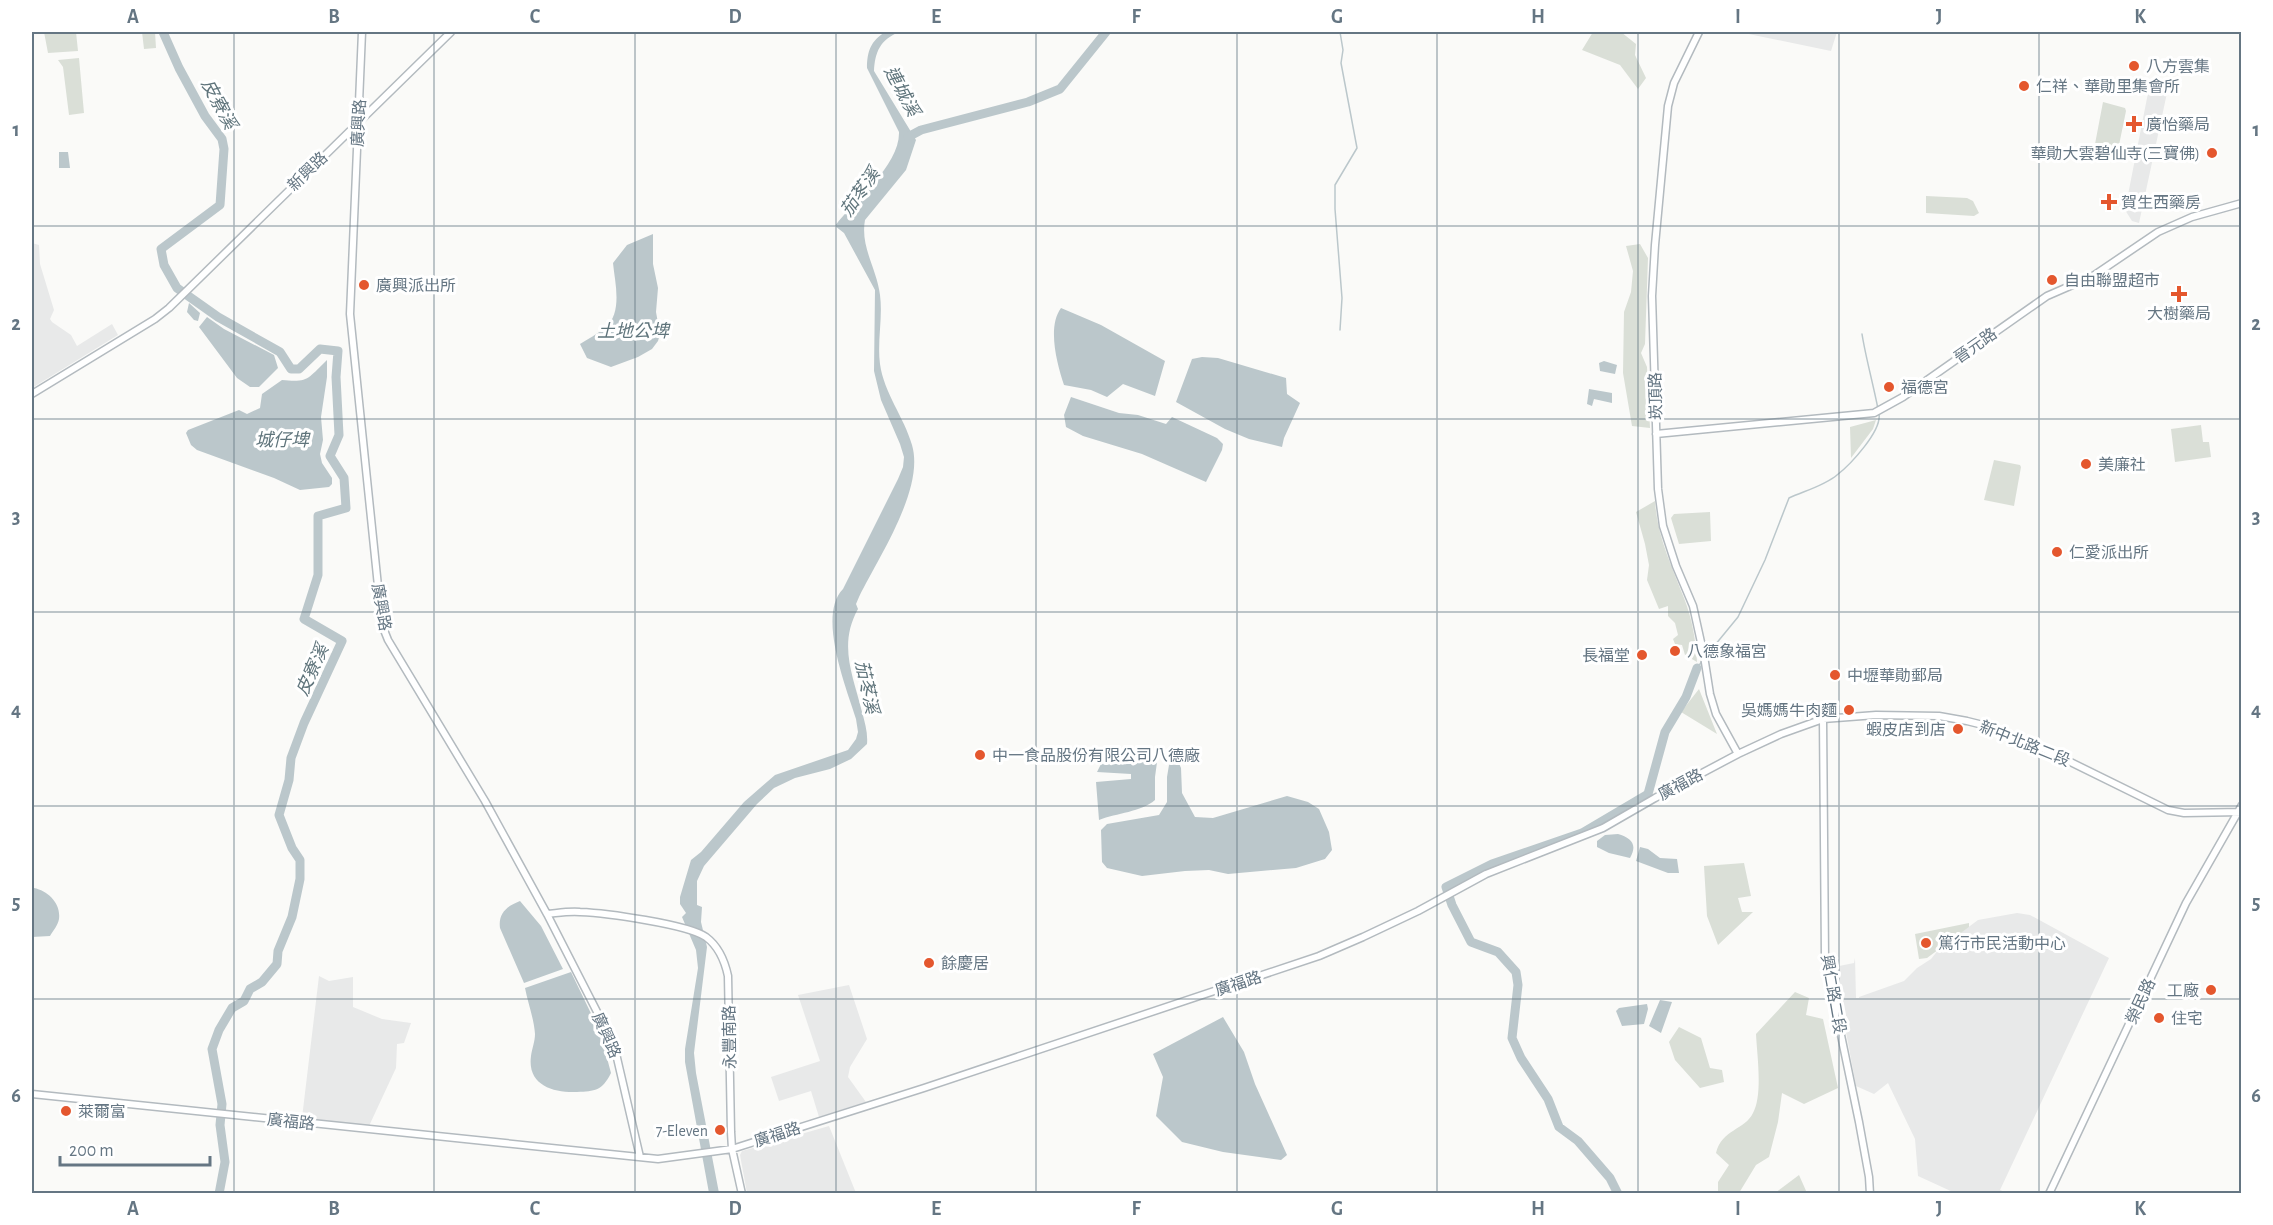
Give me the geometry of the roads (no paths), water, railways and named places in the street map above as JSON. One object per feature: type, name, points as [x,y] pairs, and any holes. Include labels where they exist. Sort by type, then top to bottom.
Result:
[{"type":"street","name":"廣興路","points":[[362,32],[350,314],[382,625],[388,640],[485,801],[547,914],[614,1045],[640,1157]]},
{"type":"street","name":"新興路","points":[[32,394],[155,319],[180,298],[451,32]]},
{"type":"street","name":"崁頂路","points":[[1699,32],[1674,83],[1666,126],[1652,296],[1658,489],[1662,519],[1676,567],[1693,606],[1716,714],[1738,754]]},
{"type":"street","name":"晉元路","points":[[1656,434],[1874,413],[1903,397],[2047,296],[2093,276],[2158,232],[2192,217],[2241,203]]},
{"type":"street","name":"新中北路二段","points":[[1738,754],[1781,734],[1823,719],[1876,715],[1939,716],[1991,727],[2007,737],[2040,747],[2168,810],[2184,813],[2240,812]]},
{"type":"street","name":"興仁路二段","points":[[1823,719],[1825,958],[1859,1122],[1870,1194]]},
{"type":"street","name":"廣福路","points":[[32,1094],[658,1159],[732,1149],[924,1088],[1319,956],[1363,937],[1486,874],[1603,828],[1738,754]]},
{"type":"street","name":"榮民路","points":[[2049,1194],[2186,903],[2240,812],[2241,805]]},
{"type":"street","name":"永豐南路","points":[[547,914],[579,912],[678,926],[702,934],[714,944],[728,976],[732,1149],[742,1194]]},
{"type":"water","points":[[885,32],[899,32],[887,39],[880,47],[874,71],[916,140],[906,170],[865,220],[864,230],[880,295],[879,347],[882,375],[912,445],[914,463],[912,482],[898,523],[856,604],[858,609],[849,635],[849,660],[865,724],[867,744],[851,759],[830,769],[795,778],[774,788],[757,804],[704,866],[697,881],[697,905],[702,907],[701,922],[707,947],[694,1053],[719,1193],[709,1193],[685,1062],[698,968],[696,950],[682,917],[686,913],[680,904],[680,897],[691,860],[701,852],[744,802],[775,775],[848,750],[856,739],[858,732],[856,719],[836,652],[833,616],[836,601],[903,467],[904,457],[881,400],[874,371],[875,290],[844,233],[835,226],[884,170],[897,145],[899,132],[867,68],[871,47],[876,39]]},
{"type":"water","points":[[59,152],[68,152],[70,168],[59,168]]},
{"type":"water","name":"土地公埤","points":[[653,234],[653,264],[658,288],[656,312],[660,334],[658,341],[652,349],[638,357],[611,367],[587,358],[580,344],[605,328],[614,314],[616,289],[613,263],[627,245]]},
{"type":"water","points":[[189,303],[200,313],[198,321],[187,312]]},
{"type":"water","points":[[1061,308],[1101,325],[1165,361],[1155,396],[1123,384],[1107,397],[1091,390],[1064,385],[1056,356],[1054,335],[1057,316]]},
{"type":"water","name":"城仔埤","points":[[207,317],[224,329],[274,355],[278,368],[259,387],[250,387],[237,378],[199,327]]},
{"type":"water","points":[[1218,358],[1286,378],[1287,394],[1300,403],[1282,447],[1249,439],[1225,429],[1176,402],[1192,359]]},
{"type":"water","name":"城仔埤","points":[[327,360],[321,417],[323,440],[320,454],[322,463],[332,478],[332,484],[329,487],[300,490],[197,450],[191,445],[186,433],[188,430],[239,410],[247,414],[260,408],[262,394],[282,380],[298,381],[308,378]]},
{"type":"water","points":[[1604,361],[1617,365],[1615,374],[1600,371],[1599,363]]},
{"type":"water","points":[[1589,389],[1612,393],[1612,403],[1594,399],[1592,406],[1587,404]]},
{"type":"water","points":[[1071,397],[1119,413],[1138,415],[1166,424],[1172,417],[1217,438],[1223,444],[1222,450],[1206,482],[1142,454],[1083,436],[1066,427],[1064,415]]},
{"type":"water","points":[[1172,747],[1181,768],[1182,793],[1195,817],[1213,818],[1287,796],[1308,802],[1319,809],[1329,832],[1332,850],[1325,859],[1296,868],[1228,874],[1209,870],[1142,876],[1107,868],[1102,862],[1101,830],[1107,824],[1159,815],[1167,802],[1167,777]]},
{"type":"water","points":[[1110,749],[1158,755],[1155,800],[1136,810],[1099,820],[1096,782],[1131,779],[1131,774],[1097,772]]},
{"type":"water","points":[[1618,834],[1632,842],[1633,849],[1630,858],[1609,853],[1597,847],[1597,841],[1605,835]]},
{"type":"water","points":[[1640,847],[1648,849],[1660,858],[1677,859],[1679,873],[1668,873],[1636,861]]},
{"type":"water","points":[[32,889],[49,895],[58,908],[57,926],[50,936],[32,937]]},
{"type":"water","points":[[520,901],[541,926],[563,969],[524,983],[500,928],[500,918],[504,911]]},
{"type":"water","points":[[571,972],[600,1032],[611,1073],[601,1087],[589,1091],[568,1092],[551,1089],[537,1080],[531,1066],[535,1034],[525,988]]},
{"type":"water","points":[[1660,1000],[1672,1002],[1661,1033],[1649,1026]]},
{"type":"water","points":[[1647,1004],[1644,1024],[1622,1026],[1616,1011],[1619,1008]]},
{"type":"water","points":[[1223,1017],[1244,1052],[1255,1084],[1287,1155],[1281,1160],[1223,1152],[1182,1142],[1156,1116],[1163,1077],[1153,1054]]},
{"type":"waterway","name":"皮寮溪","points":[[163,32],[205,116],[222,139],[224,149],[220,205],[161,249],[164,265],[177,288],[218,317],[280,352],[291,369],[299,369],[320,349],[338,351],[336,377],[339,435],[330,456],[344,478],[346,508],[318,516],[318,575],[304,619],[342,641],[304,723],[291,758],[289,780],[279,815],[292,848],[300,860],[300,879],[292,917],[278,951],[277,964],[262,982],[250,989],[244,1001],[232,1008],[219,1030],[212,1049],[222,1104],[220,1125],[225,1162],[219,1194]]},
{"type":"waterway","points":[[908,137],[921,130],[1028,102],[1060,89],[1106,32]]},
{"type":"waterway","points":[[1340,32],[1343,50],[1341,63],[1357,148],[1335,185],[1342,298],[1340,330]]},
{"type":"waterway","points":[[1862,334],[1878,409]]},
{"type":"waterway","points":[[1706,656],[1738,617],[1765,560],[1789,498],[1832,479],[1843,470],[1857,456],[1876,429],[1879,414]]},
{"type":"waterway","points":[[1697,668],[1703,660]]},
{"type":"waterway","points":[[1618,1194],[1610,1178],[1578,1141],[1559,1127],[1548,1099],[1521,1058],[1512,1038],[1518,985],[1516,972],[1498,952],[1471,942],[1452,905],[1446,887],[1492,864],[1582,833],[1648,794],[1665,732],[1686,697],[1697,668]]},
{"type":"place","name":"八方雲集","points":[[2134,66]]},
{"type":"place","name":"仁祥、華勛里集會所","points":[[2024,86]]},
{"type":"place","name":"廣怡藥局","points":[[2134,124]]},
{"type":"place","name":"華勛大雲碧仙寺(三寶佛)","points":[[2212,153]]},
{"type":"place","name":"賀生西藥房","points":[[2109,202]]},
{"type":"place","name":"自由聯盟超市","points":[[2052,280]]},
{"type":"place","name":"廣興派出所","points":[[364,285]]},
{"type":"place","name":"大樹藥局","points":[[2179,294]]},
{"type":"place","name":"福德宮","points":[[1889,387]]},
{"type":"place","name":"美廉社","points":[[2086,464]]},
{"type":"place","name":"仁愛派出所","points":[[2057,552]]},
{"type":"place","name":"八德象福宮","points":[[1675,651]]},
{"type":"place","name":"長福堂","points":[[1642,655]]},
{"type":"place","name":"中壢華勛郵局","points":[[1835,675]]},
{"type":"place","name":"吳媽媽牛肉麵","points":[[1849,710]]},
{"type":"place","name":"蝦皮店到店","points":[[1958,729]]},
{"type":"place","name":"中一食品股份有限公司八德廠","points":[[980,755]]},
{"type":"place","name":"篤行市民活動中心","points":[[1926,943]]},
{"type":"place","name":"餘慶居","points":[[929,963]]},
{"type":"place","name":"工廠","points":[[2211,990]]},
{"type":"place","name":"住宅","points":[[2159,1018]]},
{"type":"place","name":"萊爾富","points":[[66,1111]]},
{"type":"place","name":"7-Eleven","points":[[720,1130]]},
{"type":"water label","name":"連城溪","points":[[902,91]]},
{"type":"water label","name":"茄苳溪","points":[[860,192]]},
{"type":"water label","name":"茄苳溪","points":[[867,687]]}]
